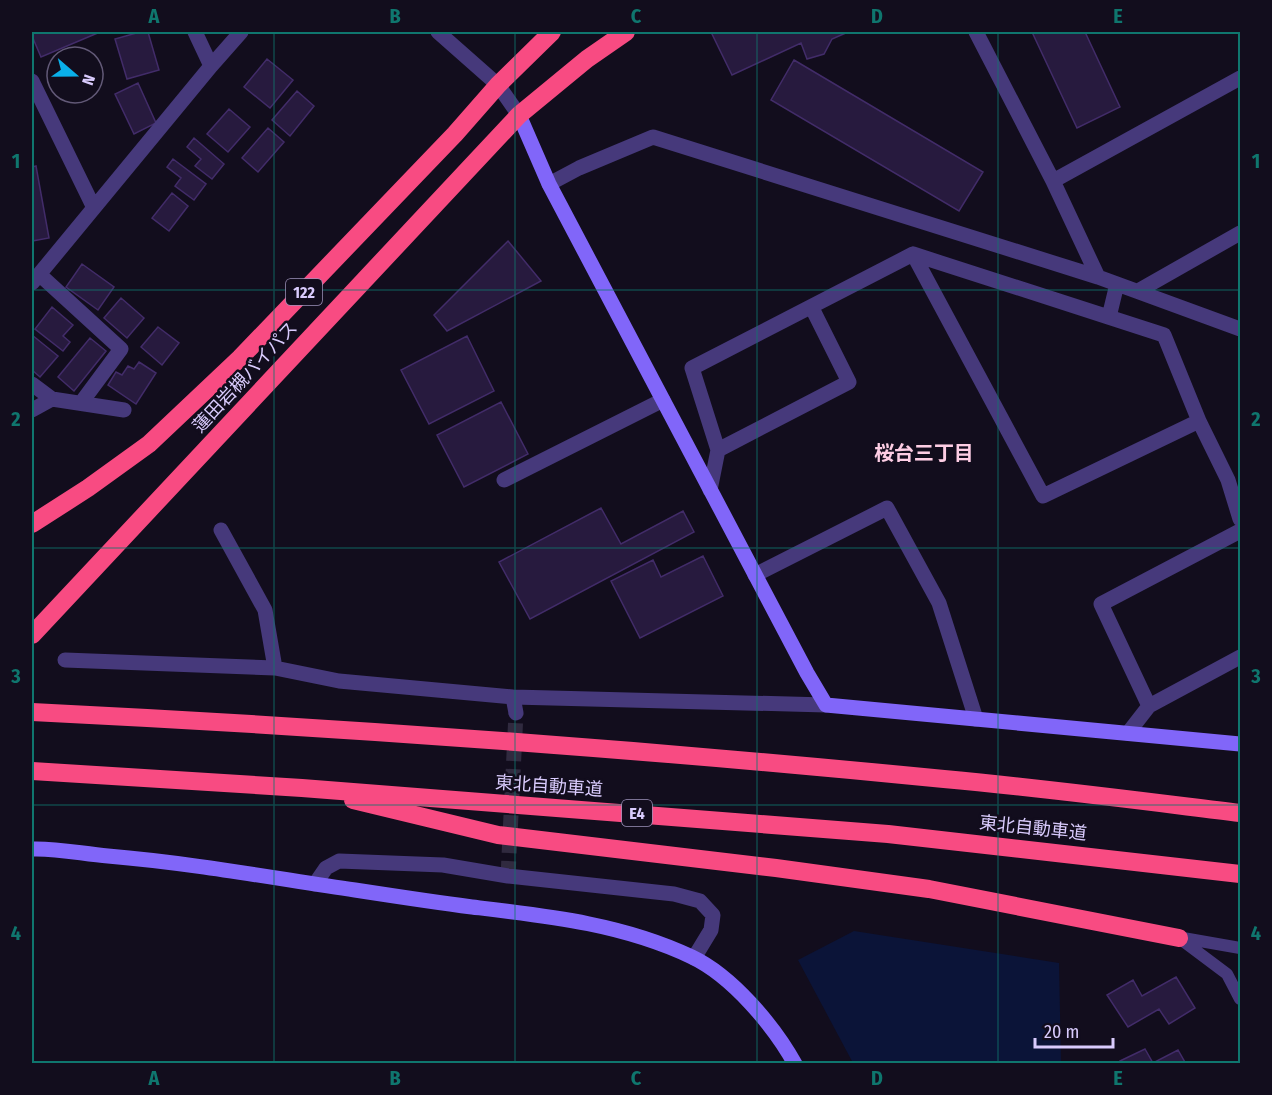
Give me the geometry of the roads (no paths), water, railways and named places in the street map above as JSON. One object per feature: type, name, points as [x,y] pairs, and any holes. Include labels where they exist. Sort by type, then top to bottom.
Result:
[{"type":"highway","name":"蓮田岩槻バイパス","points":[[32,524],[88,488],[149,444],[223,374],[361,233],[498,85],[552,32]]},
{"type":"highway","name":"蓮田岩槻バイパス","points":[[32,635],[519,115],[587,59],[626,32]]},
{"type":"highway","points":[[32,712],[290,725],[563,745],[945,779],[1240,813]]},
{"type":"highway","name":"東北自動車道","points":[[32,771],[302,788],[888,834],[1240,874]]},
{"type":"highway","points":[[302,788],[498,835],[776,868],[929,890],[1179,938]]},
{"type":"street","points":[[195,32],[211,66]]},
{"type":"street","points":[[81,403],[121,349],[35,278],[241,32]]},
{"type":"street","points":[[438,32],[498,85],[519,115],[549,184],[826,705]]},
{"type":"street","points":[[976,32],[1053,181],[1098,277]]},
{"type":"street","points":[[1053,181],[1240,78]]},
{"type":"street","points":[[32,81],[93,206]]},
{"type":"street","points":[[549,184],[579,168],[653,137],[1098,277],[1240,329]]},
{"type":"street","points":[[1138,291],[1240,233]]},
{"type":"street","points":[[710,490],[718,450],[692,368],[913,254],[1164,335],[1199,420],[1234,476],[1240,519]]},
{"type":"street","points":[[913,254],[1043,496],[1199,420]]},
{"type":"street","points":[[1108,317],[1117,284]]},
{"type":"street","points":[[718,450],[849,382],[812,308]]},
{"type":"street","points":[[32,384],[52,399],[124,410]]},
{"type":"street","points":[[32,410],[52,399]]},
{"type":"street","points":[[504,480],[663,400]]},
{"type":"street","points":[[755,575],[887,508],[939,603],[976,719]]},
{"type":"street","points":[[221,530],[265,610],[275,668]]},
{"type":"street","points":[[1149,706],[1101,604],[1240,531]]},
{"type":"street","points":[[1128,733],[1149,706],[1240,657]]},
{"type":"street","points":[[65,660],[275,668],[339,681],[513,697],[826,705],[1240,744]]},
{"type":"street","points":[[513,697],[516,713]]},
{"type":"street","points":[[32,849],[144,859],[588,923],[647,938],[694,958],[720,976],[756,1008],[784,1044],[795,1064]]},
{"type":"street","points":[[315,884],[326,868],[339,861],[443,865],[508,876],[674,894],[700,901],[714,915],[711,930],[694,958]]},
{"type":"lane","points":[[1179,938],[1240,948]]},
{"type":"lane","points":[[1179,938],[1227,974],[1240,999]]},
{"type":"water","points":[[854,931],[1059,963],[1061,1063],[853,1063],[798,960]]},
{"type":"tunnel","points":[[508,876],[516,713]]},
{"type":"district","name":"桜台三丁目","points":[[924,453]]}]
